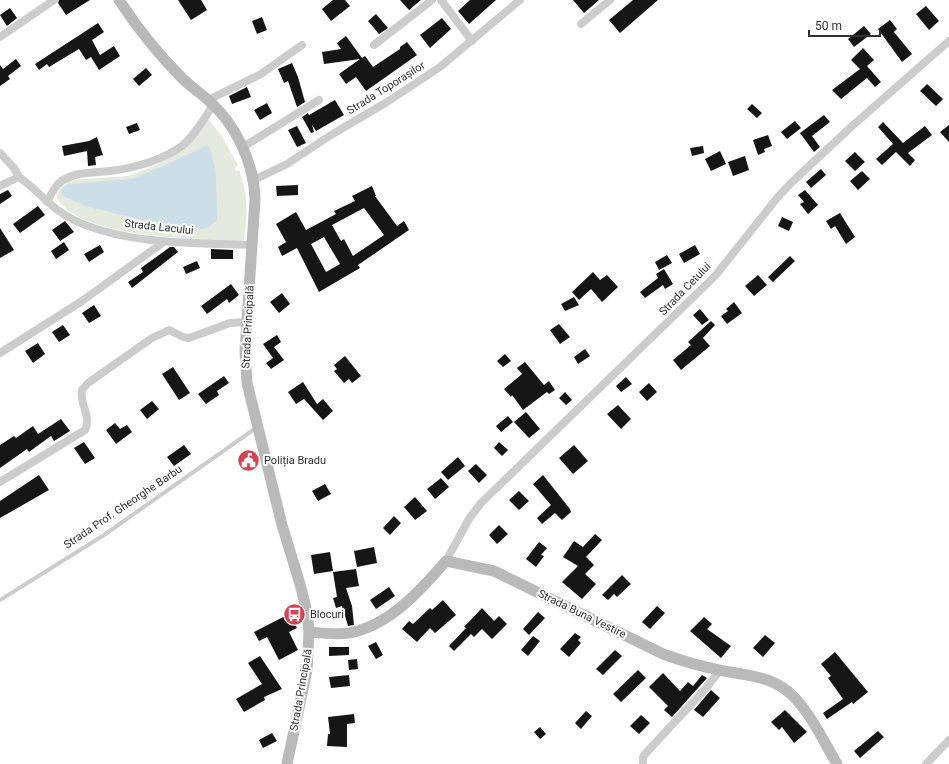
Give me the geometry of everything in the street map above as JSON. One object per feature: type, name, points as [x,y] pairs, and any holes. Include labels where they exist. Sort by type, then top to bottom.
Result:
[{"type":"main road","name":"Strada Principală","points":[[119,0],[147,41],[183,79],[211,102],[243,147],[254,180],[255,199],[253,245],[245,351],[246,383],[282,525],[300,584],[307,612],[309,632],[307,670],[287,764]]},
{"type":"main road","points":[[309,632],[350,632],[378,622],[396,611],[428,581],[446,561]]},
{"type":"main road","name":"Strada Buna Vestire","points":[[446,561],[494,571],[664,654],[685,662],[720,670],[758,676],[780,685],[794,697],[804,709],[837,764]]},
{"type":"street","points":[[0,37],[54,0]]},
{"type":"street","points":[[374,45],[432,0]]},
{"type":"street","points":[[441,0],[472,41]]},
{"type":"street","name":"Strada Toporașilor","points":[[254,180],[287,164],[440,67],[520,0]]},
{"type":"street","points":[[581,24],[610,0]]},
{"type":"street","name":"Strada Cetului","points":[[446,561],[469,519],[481,503],[715,276],[777,198],[791,183],[851,127],[949,41]]},
{"type":"street","points":[[47,202],[58,184],[67,178],[80,173],[111,171],[136,166],[162,157],[181,146],[194,134],[211,102],[261,74],[302,45]]},
{"type":"street","points":[[243,147],[319,100]]},
{"type":"street","name":"Strada Lacului","points":[[0,153],[14,168],[19,177],[47,202],[74,220],[141,238],[165,241],[253,245]]},
{"type":"street","points":[[0,186],[19,177]]},
{"type":"street","points":[[0,354],[82,302],[165,241]]},
{"type":"street","points":[[0,482],[85,430],[88,424],[81,402],[82,390],[152,338],[169,330],[183,337],[189,338],[230,323],[247,322]]},
{"type":"street","points":[[643,764],[643,757],[646,753],[707,687],[720,670]]},
{"type":"street","points":[[926,764],[949,740]]},
{"type":"lane","name":"Strada Prof. Gheorghe Barbu","points":[[0,600],[104,535],[257,428]]},
{"type":"shaded area","points":[[208,118],[223,138],[238,165],[235,168],[236,171],[239,170],[246,196],[244,240],[227,241],[163,237],[121,230],[100,225],[82,218],[67,209],[57,198],[59,189],[71,180],[128,176],[170,158],[184,147]]},
{"type":"water","points":[[207,145],[210,148],[216,172],[217,220],[208,228],[201,229],[142,220],[85,206],[63,196],[61,191],[69,184],[131,179],[168,164]]},
{"type":"building","points":[[59,0],[90,0],[66,15],[58,3]]},
{"type":"building","points":[[178,0],[201,0],[207,10],[191,20]]},
{"type":"building","points":[[333,0],[345,0],[350,6],[331,21],[322,9]]},
{"type":"building","points":[[400,0],[421,0],[409,10]]},
{"type":"building","points":[[470,0],[496,0],[469,24],[458,11]]},
{"type":"building","points":[[573,0],[599,0],[584,13]]},
{"type":"building","points":[[633,0],[658,0],[620,33],[609,20]]},
{"type":"building","points":[[926,6],[939,21],[929,30],[916,14]]},
{"type":"building","points":[[10,8],[17,18],[7,26],[0,15]]},
{"type":"building","points":[[376,14],[388,28],[379,34],[368,21]]},
{"type":"building","points":[[262,17],[267,30],[257,34],[252,21]]},
{"type":"building","points":[[442,18],[451,29],[430,48],[420,35]]},
{"type":"building","points":[[890,20],[897,29],[894,32],[912,54],[902,62],[878,29]]},
{"type":"building","points":[[98,23],[104,32],[92,40],[100,55],[114,46],[120,56],[99,70],[91,57],[86,60],[79,49],[49,67],[47,64],[39,70],[35,64]]},
{"type":"building","points":[[864,26],[871,34],[854,47],[848,39]]},
{"type":"building","points":[[346,36],[362,58],[365,56],[373,67],[400,49],[400,47],[407,42],[417,55],[366,91],[356,77],[346,84],[339,74],[360,59],[324,64],[322,52],[341,49],[337,43]]},
{"type":"building","points":[[863,48],[874,60],[867,66],[881,82],[875,87],[867,78],[841,99],[832,90],[860,69],[851,60]]},
{"type":"building","points":[[16,59],[21,66],[8,76],[10,79],[0,86],[0,65],[3,69]]},
{"type":"building","points":[[292,63],[298,77],[305,102],[297,107],[288,81],[284,83],[278,69]]},
{"type":"building","points":[[146,68],[152,75],[139,86],[133,79]]},
{"type":"building","points":[[927,84],[943,99],[936,106],[920,91]]},
{"type":"building","points":[[247,87],[251,97],[232,104],[229,96]]},
{"type":"building","points":[[335,100],[344,115],[316,131],[312,125],[314,132],[311,133],[302,117],[308,113],[309,115]]},
{"type":"building","points":[[267,103],[272,113],[260,120],[254,110]]},
{"type":"building","points":[[752,104],[762,113],[757,118],[747,109]]},
{"type":"building","points":[[824,115],[830,122],[812,136],[820,147],[814,152],[800,133]]},
{"type":"building","points":[[795,121],[801,128],[787,139],[781,132]]},
{"type":"building","points":[[883,122],[903,143],[925,126],[932,135],[908,153],[915,160],[910,166],[896,152],[882,165],[876,159],[893,144],[878,127]]},
{"type":"building","points":[[137,123],[140,130],[129,134],[126,127]]},
{"type":"building","points":[[949,125],[949,142],[940,132]]},
{"type":"building","points":[[297,126],[306,143],[297,147],[288,130]]},
{"type":"building","points":[[768,135],[772,146],[764,149],[765,152],[758,155],[753,140]]},
{"type":"building","points":[[97,137],[103,155],[95,157],[96,165],[88,166],[87,151],[64,156],[62,146],[89,141]]},
{"type":"building","points":[[703,146],[704,153],[692,156],[690,148]]},
{"type":"building","points":[[720,151],[726,164],[711,171],[705,159]]},
{"type":"building","points":[[855,152],[865,162],[855,171],[845,161]]},
{"type":"building","points":[[745,156],[749,170],[733,176],[728,162]]},
{"type":"building","points":[[821,169],[826,175],[811,188],[806,182]]},
{"type":"building","points":[[862,171],[870,179],[858,190],[850,181]]},
{"type":"building","points":[[298,185],[298,195],[277,196],[276,186]]},
{"type":"building","points":[[372,186],[375,196],[397,226],[404,221],[409,230],[358,265],[360,268],[319,292],[297,248],[282,256],[278,247],[286,242],[276,224],[296,212],[306,230],[336,214],[334,211],[355,201],[352,196]],"holes":[[[364,208],[384,235],[353,256],[344,239],[341,241],[332,225]],[[324,237],[340,264],[326,272],[311,244]]]},
{"type":"building","points":[[8,190],[12,196],[0,204],[0,194]]},
{"type":"building","points":[[805,190],[818,205],[808,214],[800,204],[804,202],[798,195]]},
{"type":"building","points":[[38,206],[45,215],[20,233],[13,224]]},
{"type":"building","points":[[840,213],[855,237],[846,244],[835,226],[831,229],[826,221]]},
{"type":"building","points":[[782,217],[793,222],[789,231],[778,226]]},
{"type":"building","points":[[65,221],[74,232],[60,241],[52,230]]},
{"type":"building","points":[[0,228],[14,250],[0,258]]},
{"type":"building","points":[[64,242],[69,250],[56,259],[51,251]]},
{"type":"building","points":[[100,245],[104,252],[89,262],[84,254]]},
{"type":"building","points":[[695,245],[700,254],[684,263],[679,254]]},
{"type":"building","points":[[170,247],[174,247],[178,252],[132,288],[128,282],[143,272],[141,268]]},
{"type":"building","points":[[211,249],[233,250],[233,259],[211,259]]},
{"type":"building","points":[[667,255],[672,263],[659,270],[655,262]]},
{"type":"building","points":[[790,256],[795,261],[773,282],[768,277]]},
{"type":"building","points":[[197,261],[200,268],[186,274],[183,267]]},
{"type":"building","points":[[664,269],[673,284],[665,289],[663,285],[645,298],[640,292],[658,278],[656,274]]},
{"type":"building","points":[[593,272],[600,280],[607,275],[618,287],[602,302],[591,289],[579,300],[572,292]]},
{"type":"building","points":[[758,275],[767,285],[754,296],[745,286]]},
{"type":"building","points":[[231,284],[239,295],[229,303],[227,299],[207,314],[201,306]]},
{"type":"building","points":[[282,293],[290,304],[279,313],[270,302]]},
{"type":"building","points":[[574,297],[579,305],[565,311],[561,304]]},
{"type":"building","points":[[734,302],[742,313],[727,324],[721,316],[728,311],[726,309]]},
{"type":"building","points":[[94,305],[101,316],[89,323],[82,313]]},
{"type":"building","points":[[700,309],[709,320],[702,325],[693,315]]},
{"type":"building","points":[[711,321],[715,325],[703,338],[710,346],[681,370],[673,360],[691,345],[688,342]]},
{"type":"building","points":[[559,324],[570,337],[560,344],[550,330]]},
{"type":"building","points":[[63,325],[70,335],[59,342],[52,332]]},
{"type":"building","points":[[277,335],[281,342],[274,347],[284,360],[271,369],[266,363],[273,358],[263,344]]},
{"type":"building","points":[[38,343],[45,354],[33,363],[25,351]]},
{"type":"building","points":[[585,349],[590,356],[578,364],[574,357]]},
{"type":"building","points":[[505,354],[511,361],[503,367],[497,361]]},
{"type":"building","points":[[345,356],[361,376],[352,383],[349,379],[344,383],[334,371],[337,369],[334,365]]},
{"type":"building","points":[[525,362],[544,385],[549,381],[555,390],[549,394],[547,392],[523,410],[512,395],[511,397],[504,389],[522,374],[517,368]]},
{"type":"building","points":[[173,367],[190,393],[179,400],[162,374]]},
{"type":"building","points":[[224,376],[229,383],[217,391],[219,395],[206,404],[198,394]]},
{"type":"building","points":[[626,377],[632,384],[621,392],[616,386]]},
{"type":"building","points":[[303,382],[317,404],[323,399],[333,411],[323,420],[304,399],[296,404],[288,392]]},
{"type":"building","points":[[649,383],[657,392],[647,401],[639,392]]},
{"type":"building","points":[[565,392],[572,400],[566,405],[559,398]]},
{"type":"building","points":[[152,401],[159,409],[147,419],[140,410]]},
{"type":"building","points":[[618,405],[631,419],[621,429],[607,414]]},
{"type":"building","points":[[526,412],[540,429],[529,438],[514,422]]},
{"type":"building","points":[[508,416],[513,422],[501,432],[496,426]]},
{"type":"building","points":[[61,419],[70,431],[54,441],[51,436],[29,452],[27,449],[0,468],[0,445],[14,436],[16,438],[33,426],[38,434]]},
{"type":"building","points":[[115,423],[120,429],[127,425],[132,432],[116,444],[106,430]]},
{"type":"building","points":[[84,442],[95,458],[85,464],[74,448]]},
{"type":"building","points":[[499,442],[508,450],[502,456],[494,448]]},
{"type":"building","points":[[184,445],[191,454],[174,466],[167,457]]},
{"type":"building","points":[[574,445],[588,461],[573,474],[559,458]]},
{"type":"building","points":[[458,457],[465,466],[448,480],[441,472]]},
{"type":"building","points":[[476,464],[487,475],[479,483],[468,471]]},
{"type":"building","points":[[39,475],[49,490],[0,518],[0,501]]},
{"type":"building","points":[[543,475],[571,512],[562,520],[555,513],[542,524],[537,518],[551,505],[533,484]]},
{"type":"building","points":[[441,478],[449,487],[435,499],[427,489]]},
{"type":"building","points":[[325,484],[331,494],[318,501],[312,491]]},
{"type":"building","points":[[519,491],[529,501],[519,510],[509,500]]},
{"type":"building","points":[[415,497],[427,511],[415,520],[404,507]]},
{"type":"building","points":[[394,516],[401,523],[390,535],[383,528]]},
{"type":"building","points":[[499,525],[508,534],[497,544],[489,535]]},
{"type":"building","points":[[595,534],[602,540],[586,557],[594,565],[585,574],[596,584],[582,599],[562,582],[578,566],[563,557],[574,541],[583,547]]},
{"type":"building","points":[[539,542],[547,548],[541,555],[544,556],[536,567],[526,559]]},
{"type":"building","points":[[374,547],[377,563],[357,567],[354,551]]},
{"type":"building","points":[[330,552],[333,571],[314,574],[311,555]]},
{"type":"building","points":[[356,569],[359,586],[346,588],[352,606],[354,625],[348,626],[342,606],[336,608],[333,598],[337,597],[333,572]]},
{"type":"building","points":[[622,575],[631,584],[617,597],[614,594],[608,600],[602,595]]},
{"type":"building","points":[[389,587],[395,596],[376,609],[370,600]]},
{"type":"building","points":[[443,600],[456,615],[435,633],[430,628],[417,642],[402,629],[409,621],[413,624],[430,608],[432,610]]},
{"type":"building","points":[[657,606],[665,613],[650,629],[642,622]]},
{"type":"building","points":[[482,608],[494,621],[499,616],[507,624],[492,639],[482,629],[474,637],[471,634],[454,651],[449,646]]},
{"type":"building","points":[[538,612],[545,618],[529,635],[523,629]]},
{"type":"building","points":[[289,614],[297,628],[289,632],[298,650],[279,660],[267,637],[259,641],[254,632]]},
{"type":"building","points":[[704,617],[712,624],[707,629],[731,646],[721,658],[690,631]]},
{"type":"building","points":[[575,633],[581,637],[578,640],[581,643],[569,657],[560,649]]},
{"type":"building","points":[[765,635],[775,643],[763,657],[753,648]]},
{"type":"building","points":[[533,636],[540,641],[528,656],[521,650]]},
{"type":"building","points":[[376,642],[383,655],[376,659],[368,646]]},
{"type":"building","points":[[329,647],[349,647],[349,655],[329,656]]},
{"type":"building","points":[[615,650],[622,656],[603,675],[596,669]]},
{"type":"building","points":[[835,652],[868,692],[853,704],[852,702],[827,719],[823,713],[843,699],[828,678],[831,676],[821,664]]},
{"type":"building","points":[[260,656],[282,689],[264,697],[265,700],[244,712],[236,699],[262,684],[248,663]]},
{"type":"building","points":[[357,659],[358,669],[349,670],[348,660]]},
{"type":"building","points":[[638,670],[646,678],[621,702],[613,694]]},
{"type":"building","points":[[663,673],[680,691],[688,682],[693,686],[702,675],[707,678],[672,717],[664,710],[668,706],[649,687]]},
{"type":"building","points":[[349,675],[350,686],[331,688],[329,677]]},
{"type":"building","points":[[711,690],[720,698],[703,717],[694,710]]},
{"type":"building","points":[[785,710],[807,732],[794,743],[782,727],[779,730],[771,722]]},
{"type":"building","points":[[586,711],[592,716],[581,729],[575,723]]},
{"type":"building","points":[[354,714],[355,723],[347,724],[347,747],[327,746],[328,734],[330,734],[328,717]]},
{"type":"building","points":[[641,715],[650,723],[639,734],[630,726]]},
{"type":"building","points":[[540,727],[546,734],[540,739],[534,732]]},
{"type":"building","points":[[878,731],[884,737],[860,758],[854,751]]},
{"type":"building","points":[[272,733],[277,741],[263,748],[259,740]]},
{"type":"place","name":"Poliția Bradu","points":[[248,460]]},
{"type":"place","name":"Blocuri","points":[[294,614]]}]
